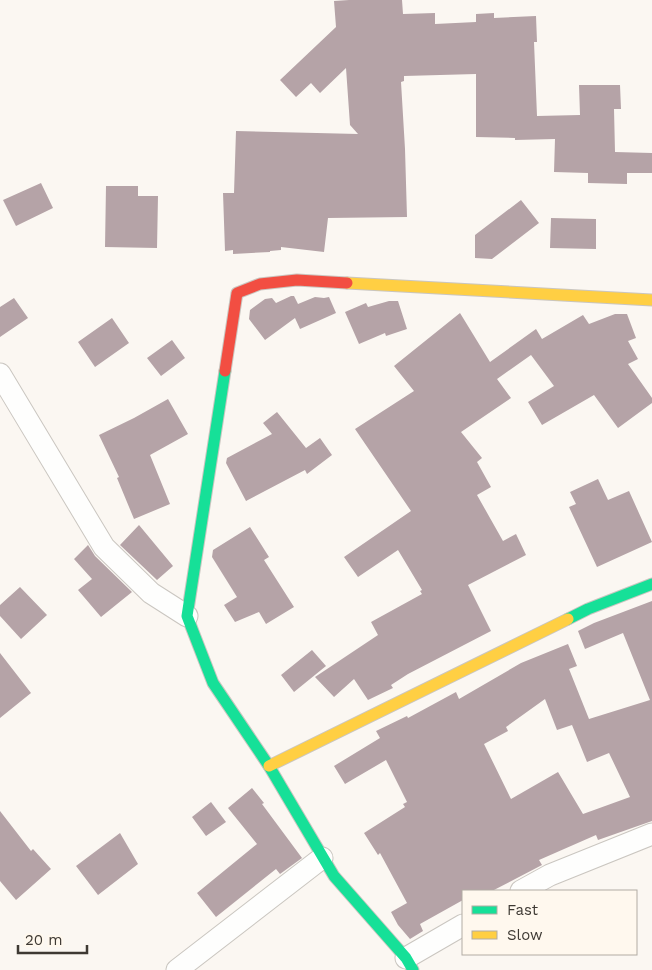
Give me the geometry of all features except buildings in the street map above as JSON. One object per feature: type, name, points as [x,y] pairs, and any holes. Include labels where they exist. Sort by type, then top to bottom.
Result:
[{"type":"street","points":[[462,926],[410,964],[334,876],[322,858],[269,766],[213,683],[186,616],[237,293],[260,284],[297,280],[652,300]]},
{"type":"street","points":[[0,374],[104,547],[151,593],[186,616]]},
{"type":"street","points":[[269,766],[588,609],[652,584]]},
{"type":"street","points":[[523,890],[550,874],[652,834]]},
{"type":"street","points":[[177,970],[322,858]]},
{"type":"traffic: fast","points":[[225,371],[187,616],[213,683],[269,766],[334,876],[406,958],[413,970]]},
{"type":"traffic: fast","points":[[568,619],[588,609],[652,584]]},
{"type":"traffic: slow","points":[[347,283],[652,300]]},
{"type":"traffic: slow","points":[[269,766],[568,619]]},
{"type":"traffic: jam","points":[[225,371],[237,293],[260,284],[297,280],[347,283]]}]
